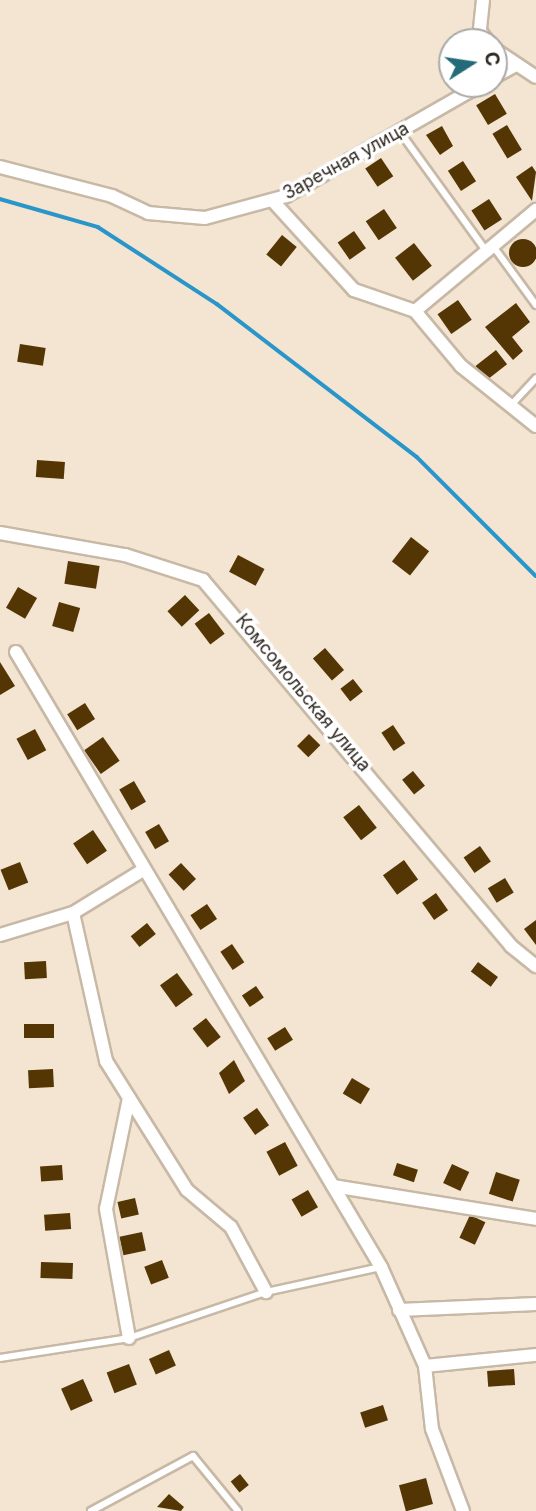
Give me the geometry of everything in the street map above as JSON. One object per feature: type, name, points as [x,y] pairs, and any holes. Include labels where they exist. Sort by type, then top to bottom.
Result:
[{"type":"street","points":[[480,28],[483,0]]},
{"type":"street","points":[[508,58],[536,77]]},
{"type":"street","points":[[508,69],[517,64]]},
{"type":"street","name":"Заречная улица","points":[[0,167],[112,196],[148,213],[205,218],[272,200],[458,98]]},
{"type":"street","points":[[272,200],[354,290],[415,311],[461,366],[513,404],[536,426]]},
{"type":"street","points":[[415,311],[536,210]]},
{"type":"street","name":"Комсомольская улица","points":[[0,533],[125,555],[203,580],[511,946],[536,966]]},
{"type":"street","points":[[16,652],[381,1267],[425,1366],[432,1429],[463,1511]]},
{"type":"street","points":[[0,935],[73,913],[143,870]]},
{"type":"street","points":[[73,913],[106,1061],[187,1190],[231,1227],[266,1292]]},
{"type":"street","points":[[128,1098],[106,1209],[129,1338]]},
{"type":"street","points":[[333,1186],[536,1219]]},
{"type":"street","points":[[399,1310],[536,1304]]},
{"type":"street","points":[[425,1366],[536,1355]]},
{"type":"lane","points":[[400,132],[489,249],[536,305]]},
{"type":"lane","points":[[513,404],[536,378]]},
{"type":"lane","points":[[0,1358],[129,1338],[266,1292],[381,1267]]},
{"type":"lane","points":[[91,1511],[193,1456],[238,1511]]},
{"type":"building","points":[[488,98],[497,98],[507,114],[488,125],[476,105]]},
{"type":"building","points":[[507,125],[522,150],[507,159],[492,134]]},
{"type":"building","points":[[442,126],[453,146],[440,155],[426,135]]},
{"type":"building","points":[[381,158],[393,176],[378,187],[365,169]]},
{"type":"building","points":[[463,161],[476,181],[461,191],[448,171]]},
{"type":"building","points":[[532,166],[536,172],[532,201],[516,177]]},
{"type":"building","points":[[489,199],[502,219],[484,231],[471,210]]},
{"type":"building","points":[[384,209],[397,228],[379,240],[366,221]]},
{"type":"building","points":[[354,231],[366,248],[350,260],[338,242]]},
{"type":"building","points":[[282,235],[297,247],[281,266],[266,254]]},
{"type":"building","points":[[523,239],[533,243],[537,253],[533,263],[523,267],[513,263],[509,253],[513,243]]},
{"type":"building","points":[[414,243],[432,266],[413,281],[395,258]]},
{"type":"building","points":[[458,300],[472,320],[451,334],[438,314]]},
{"type":"building","points":[[516,303],[530,322],[512,337],[523,351],[513,360],[485,327]]},
{"type":"building","points":[[20,344],[46,348],[43,366],[17,362]]},
{"type":"building","points":[[496,350],[507,364],[487,380],[476,366]]},
{"type":"building","points":[[37,460],[65,462],[64,479],[36,477]]},
{"type":"building","points":[[411,537],[429,551],[410,576],[392,561]]},
{"type":"building","points":[[238,555],[264,569],[256,586],[229,572]]},
{"type":"building","points":[[68,561],[100,566],[96,589],[64,584]]},
{"type":"building","points":[[18,587],[37,598],[25,619],[6,608]]},
{"type":"building","points":[[185,595],[199,610],[182,627],[167,611]]},
{"type":"building","points":[[59,602],[80,608],[73,632],[52,626]]},
{"type":"building","points":[[209,613],[225,634],[210,645],[195,624]]},
{"type":"building","points":[[325,648],[344,670],[332,680],[313,658]]},
{"type":"building","points":[[0,662],[15,686],[0,695]]},
{"type":"building","points":[[353,679],[363,692],[350,701],[340,689]]},
{"type":"building","points":[[85,703],[95,719],[77,730],[67,714]]},
{"type":"building","points":[[393,725],[405,743],[394,751],[381,733]]},
{"type":"building","points":[[35,729],[46,750],[28,760],[16,739]]},
{"type":"building","points":[[309,734],[320,745],[308,757],[297,746]]},
{"type":"building","points":[[103,737],[120,761],[101,774],[84,750]]},
{"type":"building","points":[[413,771],[425,786],[414,795],[402,780]]},
{"type":"building","points":[[134,781],[146,802],[131,810],[119,790]]},
{"type":"building","points":[[359,805],[377,828],[361,840],[343,817]]},
{"type":"building","points":[[159,824],[169,841],[155,849],[145,832]]},
{"type":"building","points":[[93,830],[107,851],[87,864],[73,843]]},
{"type":"building","points":[[480,846],[491,862],[475,873],[464,857]]},
{"type":"building","points":[[404,860],[418,879],[397,895],[383,875]]},
{"type":"building","points":[[20,862],[28,882],[9,890],[1,870]]},
{"type":"building","points":[[181,863],[196,879],[184,891],[169,875]]},
{"type":"building","points":[[505,878],[514,893],[497,903],[488,888]]},
{"type":"building","points":[[436,893],[448,910],[434,920],[422,903]]},
{"type":"building","points":[[207,904],[217,919],[200,930],[190,915]]},
{"type":"building","points":[[536,920],[536,945],[524,929]]},
{"type":"building","points":[[147,923],[156,934],[139,947],[131,936]]},
{"type":"building","points":[[232,944],[244,962],[233,970],[220,952]]},
{"type":"building","points":[[46,961],[47,978],[25,979],[24,962]]},
{"type":"building","points":[[478,962],[498,977],[491,987],[471,972]]},
{"type":"building","points":[[177,973],[193,995],[176,1007],[160,985]]},
{"type":"building","points":[[256,986],[264,998],[250,1007],[242,996]]},
{"type":"building","points":[[206,1018],[221,1037],[207,1047],[193,1028]]},
{"type":"building","points":[[24,1024],[54,1024],[54,1038],[24,1038]]},
{"type":"building","points":[[285,1027],[293,1040],[275,1051],[267,1038]]},
{"type":"building","points":[[234,1060],[245,1081],[229,1094],[219,1073]]},
{"type":"building","points":[[53,1069],[54,1087],[29,1088],[28,1070]]},
{"type":"building","points":[[352,1078],[370,1089],[361,1104],[343,1093]]},
{"type":"building","points":[[257,1108],[269,1125],[255,1135],[243,1118]]},
{"type":"building","points":[[285,1142],[298,1166],[279,1176],[266,1152]]},
{"type":"building","points":[[397,1163],[418,1170],[414,1182],[393,1175]]},
{"type":"building","points":[[452,1164],[469,1172],[460,1191],[443,1183]]},
{"type":"building","points":[[62,1165],[63,1180],[41,1181],[40,1167]]},
{"type":"building","points":[[496,1172],[520,1180],[513,1202],[489,1194]]},
{"type":"building","points":[[308,1190],[318,1207],[302,1217],[292,1200]]},
{"type":"building","points":[[135,1198],[139,1215],[121,1219],[117,1202]]},
{"type":"building","points":[[70,1213],[71,1229],[45,1231],[44,1215]]},
{"type":"building","points":[[470,1215],[485,1222],[475,1245],[459,1238]]},
{"type":"building","points":[[142,1232],[146,1251],[123,1255],[120,1237]]},
{"type":"building","points":[[162,1260],[169,1278],[151,1285],[144,1267]]},
{"type":"building","points":[[41,1262],[73,1263],[72,1279],[40,1278]]},
{"type":"building","points":[[169,1350],[176,1366],[156,1374],[149,1359]]},
{"type":"building","points":[[129,1364],[137,1385],[114,1393],[107,1373]]},
{"type":"building","points":[[514,1369],[515,1385],[488,1387],[487,1371]]},
{"type":"building","points":[[83,1379],[93,1401],[71,1411],[61,1389]]},
{"type":"building","points":[[383,1405],[388,1420],[365,1428],[360,1412]]},
{"type":"building","points":[[240,1474],[249,1485],[239,1492],[231,1482]]},
{"type":"building","points":[[426,1478],[433,1504],[406,1511],[399,1485]]},
{"type":"building","points":[[169,1494],[184,1507],[181,1511],[157,1507]]},
{"type":"waterway","points":[[0,199],[98,227],[217,304],[417,457],[536,576]]}]
